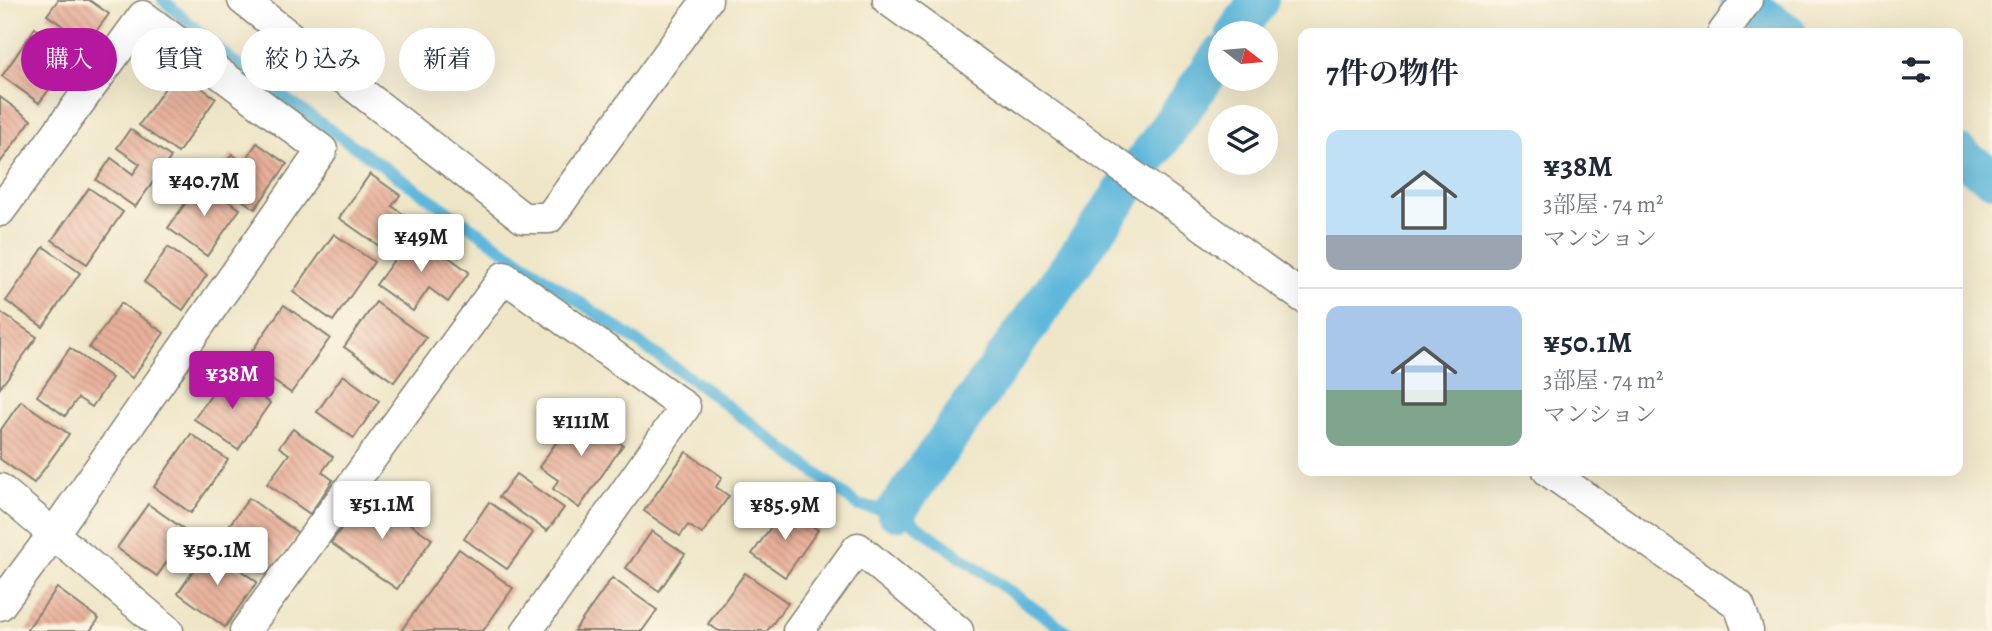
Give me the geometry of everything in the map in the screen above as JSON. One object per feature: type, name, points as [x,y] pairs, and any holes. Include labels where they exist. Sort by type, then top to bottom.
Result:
[{"type":"street","points":[[243,0],[523,218],[549,218],[707,0]]},
{"type":"street","points":[[888,0],[1298,294]]},
{"type":"street","points":[[1727,28],[1747,0]]},
{"type":"street","points":[[0,211],[144,16],[322,150],[54,533],[0,605]]},
{"type":"street","points":[[245,631],[504,277],[685,407],[527,631]]},
{"type":"street","points":[[1555,476],[1739,605],[1748,631]]},
{"type":"street","points":[[0,489],[168,631]]},
{"type":"street","points":[[798,631],[858,548],[958,631]]},
{"type":"building","points":[[58,0],[89,0],[109,14],[98,28],[66,28],[47,15]]},
{"type":"building","points":[[21,48],[21,90],[2,76]]},
{"type":"building","points":[[23,91],[48,91],[39,103]]},
{"type":"building","points":[[163,91],[206,91],[216,98],[178,153],[139,125]]},
{"type":"building","points":[[0,97],[31,120],[0,163]]},
{"type":"building","points":[[130,129],[171,157],[135,207],[96,180],[111,158],[133,174],[140,164],[117,148]]},
{"type":"building","points":[[257,143],[287,164],[255,209],[214,180],[232,154],[243,163]]},
{"type":"building","points":[[370,174],[400,195],[392,206],[407,217],[385,250],[339,218]]},
{"type":"building","points":[[201,181],[240,209],[207,256],[168,228]]},
{"type":"building","points":[[89,188],[123,212],[87,264],[52,240]]},
{"type":"building","points":[[414,232],[469,272],[448,302],[429,288],[413,311],[376,285]]},
{"type":"building","points":[[334,234],[374,262],[333,321],[293,292]]},
{"type":"building","points":[[44,247],[80,273],[43,327],[6,301]]},
{"type":"building","points":[[168,247],[207,275],[183,310],[144,282]]},
{"type":"building","points":[[376,302],[426,338],[394,382],[344,347]]},
{"type":"building","points":[[121,303],[164,333],[132,378],[89,348]]},
{"type":"building","points":[[284,305],[330,338],[291,393],[245,361]]},
{"type":"building","points":[[0,312],[37,337],[0,388]]},
{"type":"building","points":[[70,348],[112,378],[92,407],[78,398],[65,416],[37,396]]},
{"type":"building","points":[[228,372],[270,403],[238,450],[194,419]]},
{"type":"building","points":[[343,375],[379,401],[354,438],[317,412]]},
{"type":"building","points":[[21,401],[69,434],[34,483],[0,459],[0,431]]},
{"type":"building","points":[[577,413],[597,427],[602,421],[621,435],[617,441],[623,445],[579,508],[553,489],[558,480],[539,467]]},
{"type":"building","points":[[293,429],[333,457],[322,472],[333,480],[310,514],[267,484],[289,454],[279,447]]},
{"type":"building","points":[[191,434],[228,460],[191,513],[154,487]]},
{"type":"building","points":[[686,452],[722,477],[716,487],[729,496],[702,534],[688,525],[680,536],[644,511]]},
{"type":"building","points":[[516,474],[564,508],[547,531],[499,497]]},
{"type":"building","points":[[366,493],[432,539],[397,589],[331,543]]},
{"type":"building","points":[[249,498],[298,533],[269,573],[220,538]]},
{"type":"building","points":[[489,502],[533,533],[507,569],[464,539]]},
{"type":"building","points":[[148,504],[188,532],[157,576],[117,548]]},
{"type":"building","points":[[785,507],[818,530],[785,577],[752,554]]},
{"type":"building","points":[[652,531],[685,554],[659,591],[626,568]]},
{"type":"building","points":[[209,548],[257,582],[225,627],[178,593]]},
{"type":"building","points":[[459,549],[513,588],[483,631],[401,631]]},
{"type":"building","points":[[745,573],[788,603],[767,631],[719,631],[708,624]]},
{"type":"building","points":[[612,578],[657,610],[642,631],[574,631]]},
{"type":"building","points":[[57,588],[99,619],[90,631],[26,631]]},
{"type":"waterway","points":[[163,0],[239,67],[700,385],[859,506],[896,511],[1066,631]]},
{"type":"waterway","points":[[1244,21],[1259,0]]},
{"type":"waterway","points":[[1740,0],[1780,28]]},
{"type":"waterway","points":[[896,511],[1208,73]]},
{"type":"waterway","points":[[1963,157],[1992,177]]}]
